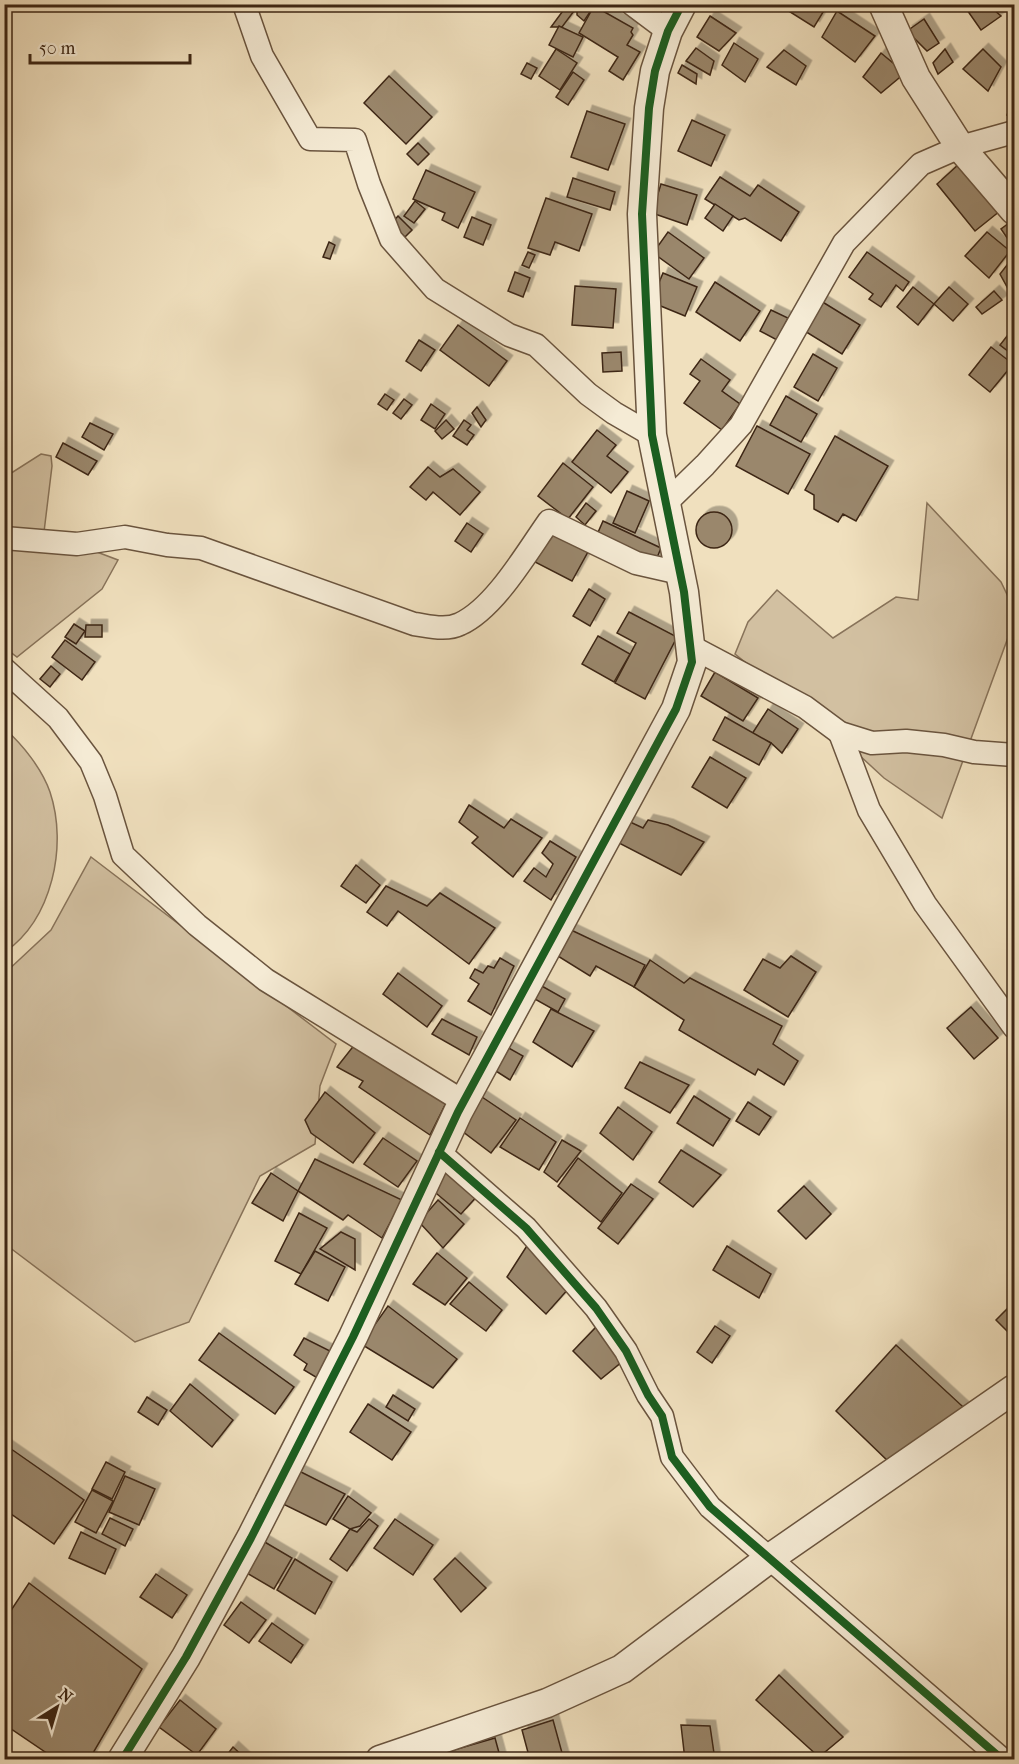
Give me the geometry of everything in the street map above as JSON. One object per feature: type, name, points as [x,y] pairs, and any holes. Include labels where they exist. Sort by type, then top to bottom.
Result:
[{"type":"street","points":[[244,4],[262,56],[310,139],[356,140],[369,184],[391,239],[435,289],[509,334],[536,345],[588,394],[614,413],[652,435]]},
{"type":"street","points":[[632,4],[668,31]]},
{"type":"street","points":[[122,1760],[186,1657],[251,1538],[353,1337],[464,1102],[676,709],[692,662],[680,573],[652,435],[642,214],[649,108],[655,71],[668,31],[682,4]]},
{"type":"street","points":[[883,4],[916,78],[960,147],[1014,210]]},
{"type":"street","points":[[666,504],[741,425],[844,243],[921,164],[960,147],[1014,132]]},
{"type":"street","points":[[4,538],[77,544],[125,537],[167,545],[201,548],[414,624],[439,628],[460,624],[481,610],[505,584],[549,521],[636,563],[680,573]]},
{"type":"street","points":[[690,646],[805,707],[840,733],[872,743],[906,741],[944,745],[974,752],[1014,755]]},
{"type":"street","points":[[4,669],[58,718],[91,762],[105,796],[123,855],[197,925],[266,980],[464,1102]]},
{"type":"street","points":[[840,733],[869,810],[908,876],[925,904],[1014,1027]]},
{"type":"street","points":[[439,1152],[526,1228],[596,1308],[626,1351],[648,1395],[662,1416],[672,1457],[710,1507],[1003,1760]]},
{"type":"street","points":[[380,1760],[547,1703],[622,1669],[770,1558],[1014,1389]]},
{"type":"shaded area","points":[[41,454],[51,456],[52,466],[44,532],[118,560],[102,589],[17,657],[5,648],[5,477]]},
{"type":"shaded area","points":[[927,503],[1001,582],[1014,609],[1014,621],[942,818],[884,778],[858,754],[735,654],[748,622],[777,590],[833,638],[896,597],[918,600]]},
{"type":"shaded area","points":[[5,729],[31,758],[47,783],[55,813],[57,835],[52,880],[45,901],[21,938],[5,952]]},
{"type":"shaded area","points":[[91,857],[336,1044],[320,1086],[315,1144],[260,1176],[189,1322],[135,1342],[5,1244],[5,973],[51,930]]},
{"type":"building","points":[[568,4],[577,7],[562,27],[551,27]]},
{"type":"building","points":[[581,4],[594,6],[584,21],[577,15],[577,7]]},
{"type":"building","points":[[791,4],[828,4],[814,27],[787,10]]},
{"type":"building","points":[[968,4],[987,4],[1001,16],[981,30],[965,7]]},
{"type":"building","points":[[594,6],[633,28],[631,32],[633,35],[627,45],[640,52],[623,80],[609,71],[618,57],[579,33]]},
{"type":"building","points":[[837,11],[875,36],[855,62],[822,37]]},
{"type":"building","points":[[710,16],[736,33],[719,51],[697,37]]},
{"type":"building","points":[[924,19],[939,43],[927,51],[907,31]]},
{"type":"building","points":[[559,26],[583,37],[573,57],[549,45]]},
{"type":"building","points":[[734,43],[758,59],[745,82],[722,65]]},
{"type":"building","points":[[696,48],[714,61],[710,75],[686,61]]},
{"type":"building","points":[[556,49],[577,63],[560,90],[539,76]]},
{"type":"building","points":[[945,49],[953,62],[938,74],[933,63]]},
{"type":"building","points":[[983,49],[1001,67],[988,91],[963,69]]},
{"type":"building","points":[[784,50],[806,66],[796,85],[767,67]]},
{"type":"building","points":[[881,53],[905,73],[881,93],[863,77]]},
{"type":"building","points":[[527,63],[537,68],[531,79],[521,74]]},
{"type":"building","points":[[682,65],[697,74],[696,84],[678,73]]},
{"type":"building","points":[[573,72],[584,80],[568,105],[556,97]]},
{"type":"building","points":[[389,76],[432,117],[406,144],[364,103]]},
{"type":"building","points":[[1014,96],[1014,118],[1007,115]]},
{"type":"building","points":[[587,111],[625,124],[608,170],[571,157]]},
{"type":"building","points":[[692,120],[725,135],[711,166],[678,151]]},
{"type":"building","points":[[418,143],[429,154],[418,165],[407,154]]},
{"type":"building","points":[[959,164],[1000,211],[975,231],[937,184]]},
{"type":"building","points":[[426,170],[475,192],[458,228],[442,220],[445,213],[413,199]]},
{"type":"building","points":[[720,177],[750,196],[758,185],[799,212],[781,241],[745,218],[739,220],[705,199]]},
{"type":"building","points":[[573,178],[615,192],[610,210],[567,197]]},
{"type":"building","points":[[661,184],[697,195],[687,225],[652,213]]},
{"type":"building","points":[[546,198],[592,214],[579,251],[555,242],[550,255],[528,248]]},
{"type":"building","points":[[415,201],[425,209],[414,223],[404,216]]},
{"type":"building","points":[[715,204],[733,216],[723,231],[705,218]]},
{"type":"building","points":[[398,216],[412,230],[405,237],[391,224]]},
{"type":"building","points":[[472,217],[491,225],[483,245],[464,237]]},
{"type":"building","points":[[1009,223],[1014,231],[1014,248],[1001,229]]},
{"type":"building","points":[[668,232],[704,258],[689,279],[653,253]]},
{"type":"building","points":[[987,232],[1010,251],[989,278],[965,256]]},
{"type":"building","points":[[329,242],[335,245],[330,259],[323,257]]},
{"type":"building","points":[[528,252],[535,255],[529,268],[522,265]]},
{"type":"building","points":[[867,252],[909,282],[903,291],[896,285],[881,307],[869,299],[873,294],[849,277]]},
{"type":"building","points":[[1014,256],[1014,293],[1012,296],[1000,274]]},
{"type":"building","points":[[515,272],[530,278],[523,297],[508,291]]},
{"type":"building","points":[[663,273],[697,287],[685,316],[651,302]]},
{"type":"building","points":[[715,282],[760,311],[740,341],[696,312]]},
{"type":"building","points":[[575,286],[616,289],[613,328],[572,325]]},
{"type":"building","points":[[913,287],[934,304],[918,325],[897,307]]},
{"type":"building","points":[[949,287],[968,304],[953,321],[934,304]]},
{"type":"building","points":[[994,291],[1002,300],[982,314],[976,307]]},
{"type":"building","points":[[821,301],[860,325],[842,354],[803,330]]},
{"type":"building","points":[[771,310],[788,318],[777,340],[760,331]]},
{"type":"building","points":[[458,325],[507,361],[489,386],[440,350]]},
{"type":"building","points":[[1011,331],[1014,334],[1013,355],[1000,345]]},
{"type":"building","points":[[419,340],[435,350],[421,371],[406,361]]},
{"type":"building","points":[[991,347],[1013,364],[990,392],[969,375]]},
{"type":"building","points":[[621,352],[622,371],[603,372],[602,353]]},
{"type":"building","points":[[813,354],[837,368],[818,401],[794,387]]},
{"type":"building","points":[[701,359],[730,380],[722,391],[740,404],[722,430],[684,403],[700,381],[690,374]]},
{"type":"building","points":[[385,394],[394,400],[387,410],[378,404]]},
{"type":"building","points":[[786,396],[817,414],[801,442],[770,425]]},
{"type":"building","points":[[404,399],[412,405],[401,419],[393,413]]},
{"type":"building","points":[[431,404],[445,414],[435,429],[421,420]]},
{"type":"building","points":[[477,407],[486,420],[481,427],[472,413]]},
{"type":"building","points":[[446,420],[454,429],[442,439],[435,431]]},
{"type":"building","points":[[464,420],[471,425],[467,430],[474,435],[467,445],[453,436]]},
{"type":"building","points":[[90,423],[113,434],[104,450],[82,437]]},
{"type":"building","points":[[757,426],[810,454],[788,494],[736,466]]},
{"type":"building","points":[[597,430],[616,445],[607,456],[628,472],[611,493],[572,462]]},
{"type":"building","points":[[835,436],[888,466],[856,521],[843,514],[838,522],[814,509],[814,495],[805,490]]},
{"type":"building","points":[[63,443],[97,461],[88,475],[56,457]]},
{"type":"building","points":[[563,463],[593,487],[568,519],[538,496]]},
{"type":"building","points":[[428,467],[440,477],[453,469],[480,492],[460,515],[433,492],[426,500],[410,487]]},
{"type":"building","points":[[627,491],[649,501],[635,533],[613,523]]},
{"type":"building","points":[[586,503],[596,511],[585,525],[576,517]]},
{"type":"building","points":[[714,512],[727,517],[732,530],[727,543],[714,548],[701,543],[696,530],[701,517]]},
{"type":"building","points":[[603,521],[661,548],[654,565],[596,537]]},
{"type":"building","points":[[467,523],[483,534],[471,552],[455,541]]},
{"type":"building","points":[[552,530],[589,550],[572,581],[535,562]]},
{"type":"building","points":[[589,589],[605,599],[590,626],[573,616]]},
{"type":"building","points":[[629,612],[677,637],[645,699],[615,683],[636,643],[617,633]]},
{"type":"building","points":[[74,624],[85,631],[76,644],[65,637]]},
{"type":"building","points":[[86,625],[102,625],[102,637],[85,637]]},
{"type":"building","points":[[598,636],[630,654],[614,682],[582,664]]},
{"type":"building","points":[[65,640],[95,662],[82,680],[52,657]]},
{"type":"building","points":[[51,666],[60,674],[50,687],[40,679]]},
{"type":"building","points":[[715,672],[758,698],[743,721],[701,696]]},
{"type":"building","points":[[768,709],[798,729],[782,753],[771,743],[752,734]]},
{"type":"building","points":[[725,717],[771,743],[759,765],[713,740]]},
{"type":"building","points":[[710,757],[746,778],[727,808],[692,787]]},
{"type":"building","points":[[469,805],[504,828],[511,819],[542,838],[513,877],[472,843],[478,837],[459,822]]},
{"type":"building","points":[[648,820],[668,825],[704,842],[681,875],[617,842],[628,821],[643,828]]},
{"type":"building","points":[[550,841],[576,857],[551,900],[524,881],[534,868],[546,877],[553,864],[542,853]]},
{"type":"building","points":[[356,865],[380,885],[366,903],[341,886]]},
{"type":"building","points":[[386,886],[427,906],[440,893],[495,928],[469,964],[398,911],[387,926],[367,912]]},
{"type":"building","points":[[569,929],[645,965],[634,987],[596,966],[590,976],[553,953]]},
{"type":"building","points":[[791,956],[816,972],[788,1017],[744,990],[763,959],[780,968]]},
{"type":"building","points":[[500,958],[514,966],[491,1015],[468,1001],[479,984],[470,978],[475,969],[483,973],[488,966],[494,968]]},
{"type":"building","points":[[650,960],[684,983],[690,978],[782,1026],[773,1044],[798,1061],[784,1085],[758,1069],[755,1075],[679,1030],[684,1020],[634,987]]},
{"type":"building","points":[[398,973],[442,1006],[427,1027],[383,994]]},
{"type":"building","points":[[540,985],[565,999],[558,1012],[533,998]]},
{"type":"building","points":[[971,1007],[998,1038],[974,1059],[947,1028]]},
{"type":"building","points":[[551,1009],[594,1031],[572,1067],[533,1042]]},
{"type":"building","points":[[442,1019],[477,1037],[469,1055],[432,1034]]},
{"type":"building","points":[[359,1039],[446,1103],[430,1135],[359,1087],[363,1081],[337,1067]]},
{"type":"building","points":[[500,1043],[523,1056],[510,1080],[488,1066]]},
{"type":"building","points":[[640,1062],[689,1085],[670,1113],[625,1088]]},
{"type":"building","points":[[325,1092],[375,1133],[353,1163],[311,1133],[305,1120]]},
{"type":"building","points":[[479,1095],[516,1120],[491,1153],[458,1128]]},
{"type":"building","points":[[694,1096],[730,1119],[713,1146],[677,1123]]},
{"type":"building","points":[[748,1102],[771,1117],[759,1135],[736,1121]]},
{"type":"building","points":[[618,1107],[652,1132],[633,1160],[600,1133]]},
{"type":"building","points":[[520,1118],[556,1142],[539,1170],[500,1147]]},
{"type":"building","points":[[383,1138],[417,1161],[398,1187],[364,1164]]},
{"type":"building","points":[[562,1140],[581,1151],[557,1182],[544,1172]]},
{"type":"building","points":[[681,1150],[721,1175],[693,1207],[659,1182]]},
{"type":"building","points":[[578,1158],[622,1193],[601,1222],[558,1186]]},
{"type":"building","points":[[315,1159],[402,1200],[382,1238],[348,1215],[343,1220],[298,1191]]},
{"type":"building","points":[[450,1165],[480,1193],[461,1214],[431,1189]]},
{"type":"building","points":[[271,1173],[298,1191],[283,1221],[252,1203]]},
{"type":"building","points":[[631,1184],[653,1199],[618,1244],[598,1228]]},
{"type":"building","points":[[804,1186],[831,1214],[806,1239],[778,1211]]},
{"type":"building","points":[[438,1200],[464,1224],[443,1248],[419,1222]]},
{"type":"building","points":[[299,1213],[327,1228],[301,1274],[275,1261]]},
{"type":"building","points":[[341,1232],[355,1239],[355,1270],[320,1249]]},
{"type":"building","points":[[530,1241],[570,1287],[546,1314],[507,1277]]},
{"type":"building","points":[[727,1246],[771,1274],[759,1298],[713,1270]]},
{"type":"building","points":[[315,1251],[345,1267],[328,1301],[295,1284]]},
{"type":"building","points":[[437,1253],[467,1278],[445,1305],[413,1284]]},
{"type":"building","points":[[469,1282],[502,1310],[486,1331],[450,1304]]},
{"type":"building","points":[[1014,1302],[1014,1338],[996,1320]]},
{"type":"building","points":[[388,1306],[457,1359],[433,1388],[361,1344]]},
{"type":"building","points":[[597,1326],[623,1361],[601,1379],[573,1351]]},
{"type":"building","points":[[715,1326],[730,1336],[712,1363],[697,1352]]},
{"type":"building","points":[[219,1333],[294,1387],[275,1414],[199,1360]]},
{"type":"building","points":[[304,1338],[334,1353],[319,1379],[304,1370],[307,1364],[294,1355]]},
{"type":"building","points":[[896,1345],[974,1417],[890,1463],[836,1411]]},
{"type":"building","points":[[190,1384],[233,1420],[212,1447],[170,1411]]},
{"type":"building","points":[[393,1395],[415,1409],[408,1421],[386,1407]]},
{"type":"building","points":[[147,1397],[167,1410],[158,1425],[138,1412]]},
{"type":"building","points":[[368,1404],[411,1432],[392,1460],[350,1432]]},
{"type":"building","points":[[4,1444],[84,1500],[54,1544],[4,1509]]},
{"type":"building","points":[[106,1462],[125,1472],[112,1499],[92,1489]]},
{"type":"building","points":[[299,1471],[345,1494],[326,1525],[281,1503]]},
{"type":"building","points":[[125,1476],[155,1489],[139,1525],[109,1512]]},
{"type":"building","points":[[92,1490],[113,1501],[96,1533],[75,1522]]},
{"type":"building","points":[[348,1496],[371,1513],[360,1526],[350,1529],[333,1519]]},
{"type":"building","points":[[110,1518],[133,1529],[125,1546],[102,1534]]},
{"type":"building","points":[[369,1519],[378,1526],[347,1571],[330,1559],[350,1529],[357,1532]]},
{"type":"building","points":[[395,1519],[433,1545],[413,1575],[374,1548]]},
{"type":"building","points":[[81,1532],[116,1549],[105,1574],[69,1558]]},
{"type":"building","points":[[263,1541],[292,1558],[274,1589],[245,1572]]},
{"type":"building","points":[[455,1558],[486,1588],[461,1612],[434,1579]]},
{"type":"building","points":[[295,1559],[332,1582],[315,1614],[277,1590]]},
{"type":"building","points":[[156,1574],[187,1595],[172,1618],[140,1597]]},
{"type":"building","points":[[29,1583],[142,1669],[89,1760],[57,1760],[4,1724],[4,1621]]},
{"type":"building","points":[[241,1602],[266,1620],[249,1643],[224,1625]]},
{"type":"building","points":[[272,1623],[303,1645],[291,1663],[259,1641]]},
{"type":"building","points":[[779,1675],[843,1737],[819,1757],[756,1700]]},
{"type":"building","points":[[180,1700],[216,1729],[197,1755],[159,1727]]},
{"type":"building","points":[[553,1720],[564,1760],[530,1760],[522,1730]]},
{"type":"building","points":[[681,1725],[710,1726],[715,1760],[685,1760]]},
{"type":"building","points":[[495,1738],[501,1760],[419,1760]]},
{"type":"building","points":[[233,1747],[247,1760],[223,1760]]},
{"type":"cycle path","points":[[122,1760],[186,1657],[251,1538],[353,1337],[458,1112],[676,709],[692,662],[684,592],[652,435],[642,214],[649,108],[655,71],[668,31],[682,4]]},
{"type":"cycle path","points":[[439,1152],[526,1228],[596,1308],[626,1351],[648,1395],[662,1416],[672,1457],[710,1507],[1003,1760]]}]
